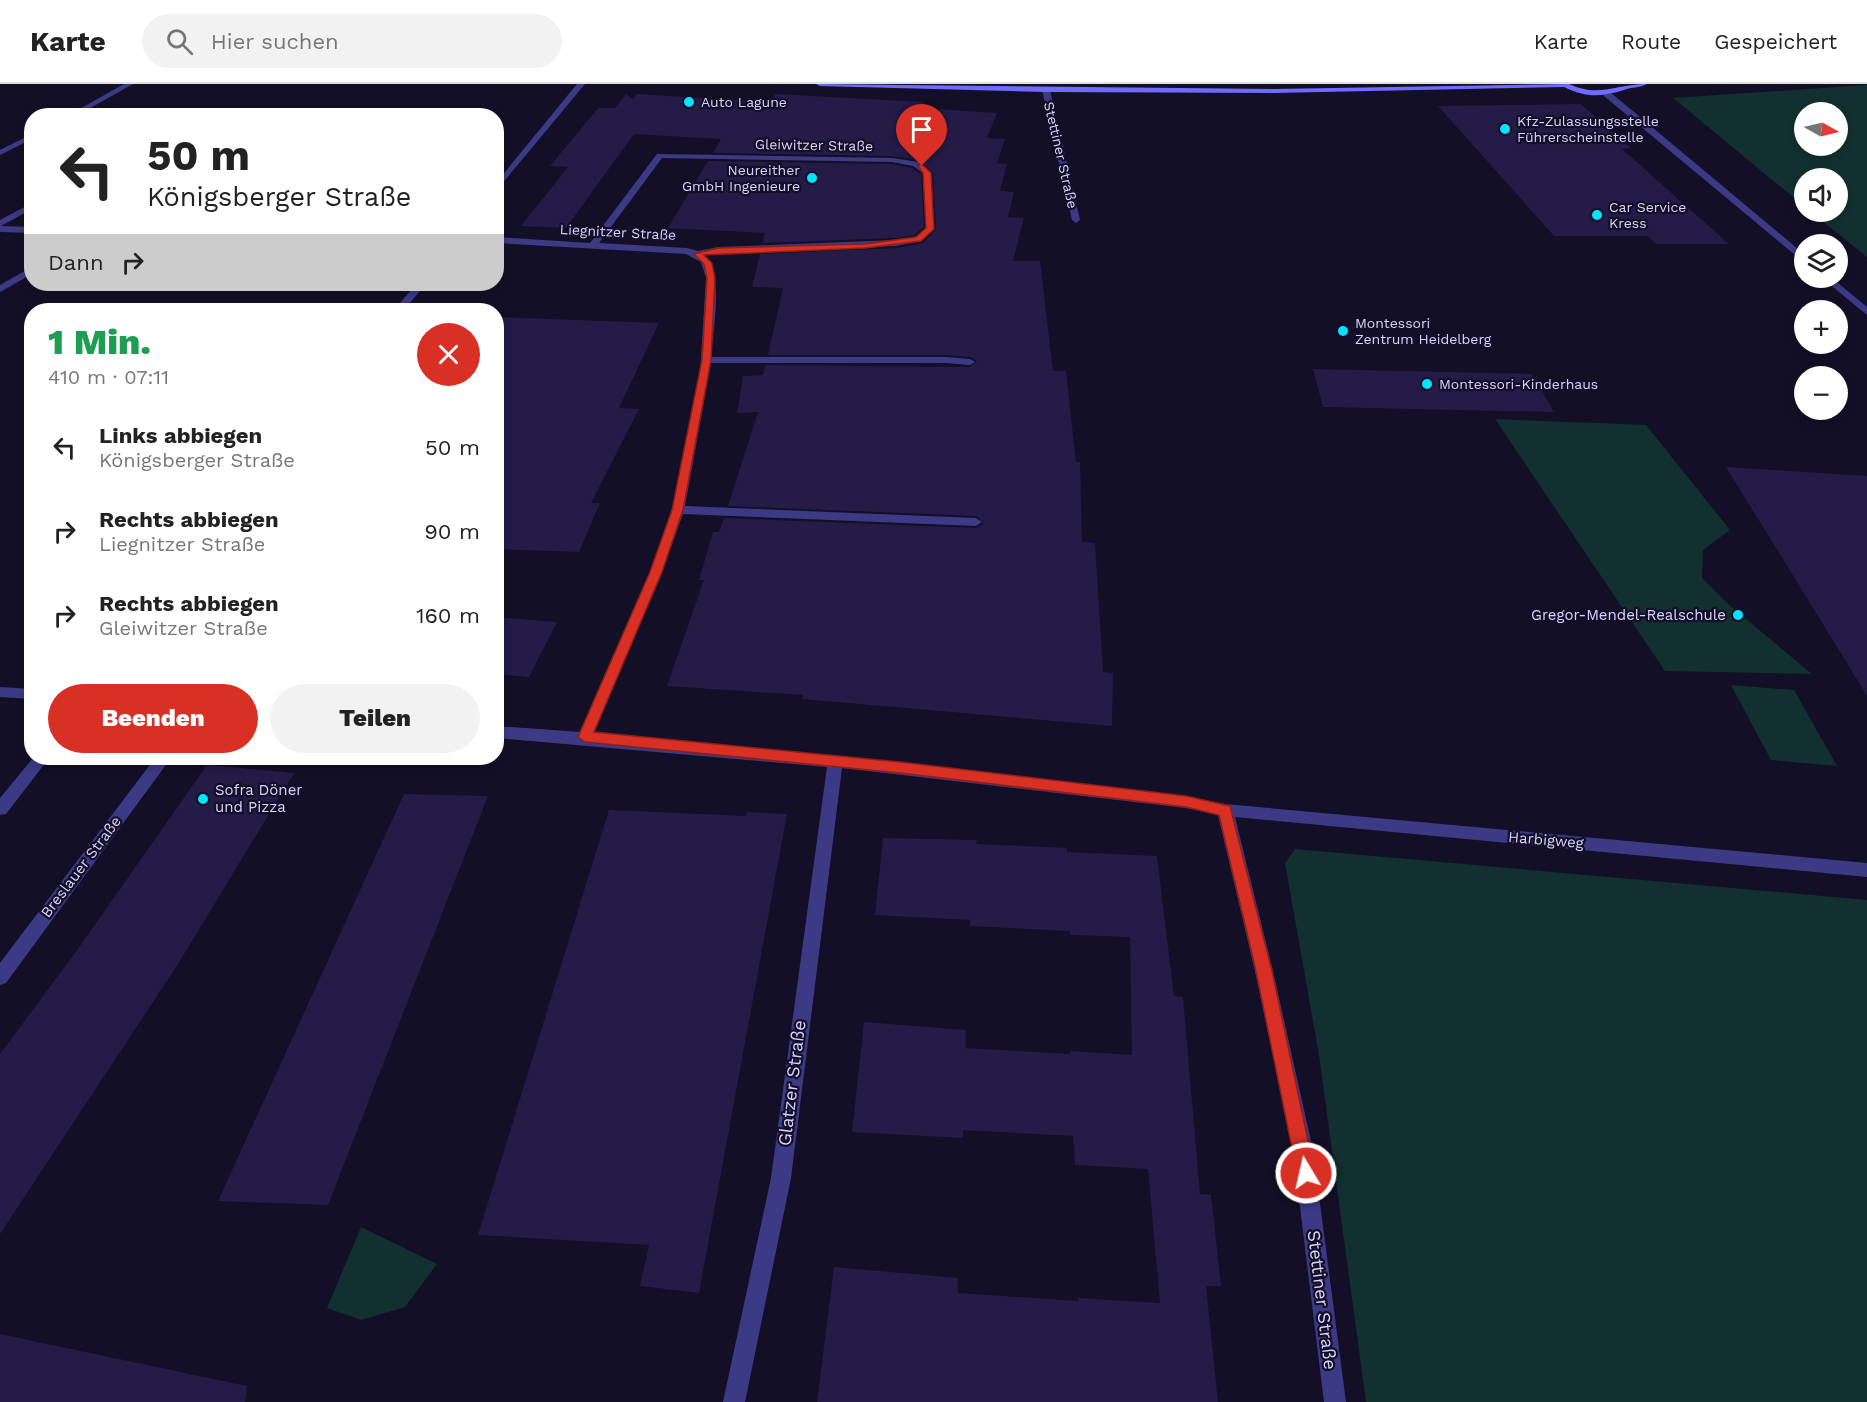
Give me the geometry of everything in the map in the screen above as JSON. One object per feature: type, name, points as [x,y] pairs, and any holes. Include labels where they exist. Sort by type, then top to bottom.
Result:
[{"type":"street","points":[[85,108],[129,84]]},
{"type":"street","points":[[504,179],[581,84]]},
{"type":"street","points":[[820,84],[1046,90],[1274,91],[1563,84],[1587,93],[1607,94],[1618,90],[1619,86],[1643,84]]},
{"type":"street","name":"Stettiner Straße","points":[[1046,90],[1076,220]]},
{"type":"street","points":[[1607,94],[1794,250]]},
{"type":"street","points":[[0,153],[24,140]]},
{"type":"street","name":"Gleiwitzer Straße","points":[[592,246],[660,156],[892,160],[914,163],[922,166],[927,173],[930,229],[918,239],[865,246],[718,250],[698,254]]},
{"type":"street","points":[[0,224],[24,210]]},
{"type":"street","points":[[0,230],[24,230]]},
{"type":"street","name":"Liegnitzer Straße","points":[[504,240],[672,250],[698,254]]},
{"type":"street","points":[[585,737],[656,572],[678,510],[706,360],[711,278],[708,263],[698,254]]},
{"type":"street","points":[[0,289],[24,275]]},
{"type":"street","points":[[1839,288],[1867,312]]},
{"type":"street","points":[[405,303],[415,291]]},
{"type":"street","points":[[706,360],[946,360],[970,362]]},
{"type":"street","points":[[678,510],[976,522]]},
{"type":"street","points":[[0,692],[24,694]]},
{"type":"street","name":"Harbigweg","points":[[504,732],[585,737],[835,762],[1186,802],[1225,810],[1867,870]]},
{"type":"street","name":"Glatzer Straße","points":[[735,1402],[781,1178],[835,762]]},
{"type":"street","points":[[0,809],[35,765]]},
{"type":"street","name":"Breslauer Straße","points":[[0,977],[158,765]]},
{"type":"street","name":"Stettiner Straße","points":[[1225,810],[1264,971],[1303,1150],[1335,1402]]},
{"type":"green space","points":[[1867,85],[1867,257],[1848,242],[1848,234],[1838,234],[1823,222],[1848,222],[1848,168],[1794,168],[1794,198],[1673,98]]},
{"type":"green space","points":[[1495,419],[1646,425],[1730,530],[1703,550],[1702,578],[1728,604],[1812,674],[1665,671]]},
{"type":"green space","points":[[1731,685],[1794,690],[1837,766],[1771,760]]},
{"type":"green space","points":[[1295,849],[1867,900],[1867,1402],[1366,1402],[1319,1055],[1285,863]]},
{"type":"green space","points":[[361,1227],[437,1264],[405,1307],[361,1320],[327,1308]]},
{"type":"building","points":[[626,94],[633,99],[637,94],[770,102],[775,94],[924,102],[921,108],[997,113],[987,138],[1005,139],[997,163],[1007,164],[1000,191],[1014,192],[1008,217],[1024,218],[1013,261],[1040,261],[1053,371],[1066,371],[1076,462],[1080,462],[1082,542],[1095,543],[1103,672],[1113,673],[1112,726],[802,699],[803,695],[667,686],[704,580],[699,580],[713,532],[719,532],[724,518],[976,528],[984,523],[976,516],[728,506],[758,412],[737,413],[743,376],[763,375],[765,365],[970,367],[977,361],[970,357],[946,355],[768,355],[783,288],[752,287],[760,254],[896,248],[923,243],[936,229],[933,173],[919,160],[892,156],[713,153],[721,139],[634,134],[566,228],[521,226],[568,167],[550,166],[598,108],[615,108]]},
{"type":"building","points":[[1581,104],[1631,148],[1622,149],[1729,244],[1656,244],[1647,236],[1554,236],[1438,106]]},
{"type":"building","points":[[708,161],[892,164],[912,168],[921,174],[924,227],[914,235],[896,238],[763,243],[765,233],[668,228]]},
{"type":"building","points":[[504,317],[659,323],[619,408],[639,409],[591,503],[600,503],[579,552],[504,549]]},
{"type":"building","name":"Montessori-Kinderhaus","points":[[1313,369],[1532,374],[1554,412],[1323,407]]},
{"type":"building","points":[[1726,467],[1867,476],[1867,696],[1815,611]]},
{"type":"building","points":[[504,618],[557,622],[529,677],[504,675]]},
{"type":"building","points":[[207,765],[294,773],[178,964],[0,1234],[0,1054],[75,953]]},
{"type":"building","points":[[404,794],[488,796],[328,1205],[218,1201]]},
{"type":"building","points":[[609,810],[746,816],[747,812],[787,814],[699,1293],[640,1286],[649,1245],[478,1235]]},
{"type":"building","points":[[883,838],[977,840],[976,844],[1067,848],[1067,852],[1157,856],[1174,996],[1183,997],[1200,1194],[1211,1195],[1221,1286],[1206,1286],[1218,1402],[817,1402],[834,1267],[958,1278],[958,1293],[1078,1301],[1078,1298],[1160,1303],[1148,1169],[1075,1165],[1073,1136],[963,1130],[963,1138],[852,1132],[864,1022],[966,1030],[966,1048],[1132,1055],[1130,937],[1070,935],[1070,931],[970,926],[970,920],[875,915]]},
{"type":"building","points":[[0,1334],[247,1386],[245,1402],[0,1402]]},
{"type":"place","name":"Auto Lagune","points":[[689,102]]},
{"type":"place","name":"Kfz-Zulassungsstelle Führerscheinstelle","points":[[1505,129]]},
{"type":"place","name":"Neureither GmbH Ingenieure","points":[[812,178]]},
{"type":"place","name":"Car Service Kress","points":[[1597,215]]},
{"type":"place","name":"Montessori Zentrum Heidelberg","points":[[1343,331]]},
{"type":"place","name":"Montessori-Kinderhaus","points":[[1427,384]]},
{"type":"place","name":"Gregor-Mendel-Realschule","points":[[1738,615]]},
{"type":"place","name":"Sofra Döner und Pizza","points":[[203,799]]},
{"type":"route","points":[[922,166],[927,173],[930,229],[918,239],[865,246],[718,250],[698,254],[708,263],[711,278],[705,373],[678,510],[656,572],[585,737],[900,768],[1186,802],[1225,810],[1264,971],[1306,1173]]}]
